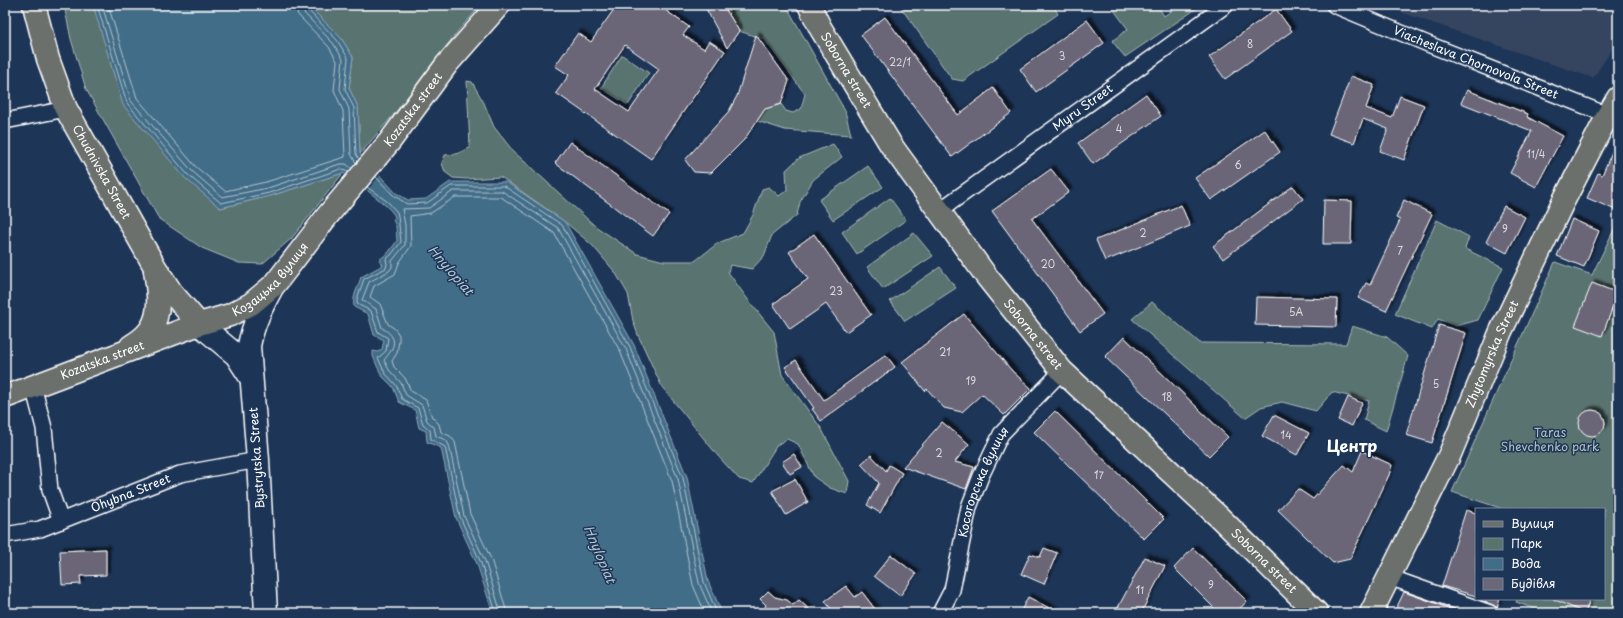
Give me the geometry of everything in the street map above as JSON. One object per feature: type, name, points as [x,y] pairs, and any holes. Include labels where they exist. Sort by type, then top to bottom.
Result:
[{"type":"main road","name":"Chudnivska Street","points":[[34,5],[48,59],[66,109],[154,267],[172,294],[199,324]]},
{"type":"main road","name":"Kozatska street","points":[[328,215],[390,141],[447,64],[499,5]]},
{"type":"main road","name":"Soborna street","points":[[809,5],[821,29],[880,128],[987,277],[1062,371],[1219,517],[1312,612]]},
{"type":"main road","name":"Zhytomyrska Street","points":[[1371,613],[1450,454],[1501,331],[1563,202],[1615,111]]},
{"type":"main road","name":"Козацька вулиця","points":[[199,324],[230,315],[251,304],[275,284],[328,215]]},
{"type":"main road","points":[[118,355],[142,339],[153,325],[157,314],[158,288],[154,267]]},
{"type":"main road","name":"Kozatska street","points":[[5,396],[199,324]]},
{"type":"street","name":"Myru Street","points":[[938,210],[1226,5]]},
{"type":"street","name":"Viacheslava Chornovola Street","points":[[1334,5],[1428,44],[1615,111]]},
{"type":"street","points":[[5,121],[66,109]]},
{"type":"street","points":[[251,378],[250,346],[252,332],[259,312],[275,284]]},
{"type":"street","name":"Bystrytska Street","points":[[199,324],[236,355],[251,378],[258,460],[266,613]]},
{"type":"street","name":"Косогорська вулиця","points":[[940,613],[952,590],[969,507],[980,476],[1001,434],[1062,371]]},
{"type":"street","points":[[33,386],[44,428],[50,490],[61,521]]},
{"type":"street","name":"Ohybna Street","points":[[5,535],[40,529],[180,474],[258,460]]},
{"type":"street","points":[[1389,577],[1490,613]]},
{"type":"shaded area","points":[[1380,5],[1618,5],[1618,41],[1593,78]]},
{"type":"green space","points":[[64,5],[93,5],[94,10],[220,208],[270,196],[343,173],[292,238],[262,264],[239,263],[202,248],[159,219],[86,89],[71,39]]},
{"type":"green space","points":[[308,5],[481,5],[458,31],[395,113],[360,154],[358,107],[349,88],[353,57],[341,38]]},
{"type":"green space","points":[[723,5],[786,5],[845,111],[851,135],[785,130],[757,121],[765,109],[781,104],[786,111],[793,113],[801,109],[805,94],[764,39],[739,31]]},
{"type":"green space","points":[[899,5],[1053,5],[1058,14],[963,81],[952,79]]},
{"type":"green space","points":[[1110,5],[1157,5],[1164,16],[1180,5],[1202,5],[1125,57],[1112,41],[1128,29]]},
{"type":"green space","points":[[622,55],[649,73],[628,105],[601,88]]},
{"type":"green space","points":[[467,81],[472,82],[484,103],[494,127],[513,151],[595,226],[637,254],[664,261],[695,261],[718,243],[743,233],[753,215],[762,189],[769,187],[779,196],[787,190],[786,170],[799,158],[833,144],[842,157],[813,180],[800,202],[797,215],[772,235],[764,256],[752,269],[730,265],[728,272],[774,332],[782,375],[821,428],[849,481],[847,494],[830,488],[814,477],[798,444],[787,439],[777,445],[753,483],[739,479],[718,456],[662,387],[638,335],[633,321],[628,294],[615,272],[592,245],[565,222],[501,177],[466,179],[453,178],[445,172],[442,163],[445,155],[456,154],[470,148]]},
{"type":"green space","points":[[868,166],[883,187],[833,220],[819,200]]},
{"type":"green space","points":[[890,198],[906,220],[857,254],[842,232]]},
{"type":"green space","points":[[1437,220],[1469,237],[1465,249],[1503,267],[1478,320],[1456,326],[1438,319],[1432,329],[1395,314]]},
{"type":"green space","name":"Taras Shevchenko park","points":[[1618,221],[1618,613],[1545,613],[1516,602],[1517,600],[1605,600],[1605,508],[1500,508],[1452,492],[1555,262],[1592,275]]},
{"type":"green space","points":[[914,233],[933,256],[883,289],[867,267]]},
{"type":"green space","points":[[940,267],[956,288],[905,321],[890,301]]},
{"type":"green space","points":[[1152,302],[1200,343],[1346,344],[1352,326],[1387,337],[1408,356],[1386,431],[1364,420],[1369,401],[1332,392],[1316,411],[1282,402],[1261,407],[1245,418],[1132,319]]},
{"type":"water","name":"Hnylopiat","points":[[93,5],[308,5],[341,38],[353,57],[349,88],[358,107],[360,154],[396,193],[408,200],[426,199],[450,182],[506,182],[565,222],[634,345],[687,477],[708,581],[722,613],[493,613],[477,564],[456,518],[441,448],[427,442],[426,431],[419,428],[415,410],[399,402],[393,387],[382,376],[373,356],[373,351],[378,352],[382,349],[384,340],[374,335],[368,314],[354,307],[355,296],[361,277],[383,265],[379,260],[388,253],[397,241],[396,226],[393,220],[395,217],[392,212],[372,194],[343,173],[270,196],[220,208],[185,178],[123,105]]},
{"type":"pier","points":[[362,154],[381,174],[365,193],[344,176]]},
{"type":"building","points":[[617,5],[658,5],[689,27],[683,35],[704,49],[709,41],[725,51],[651,159],[556,93],[569,75],[555,66],[578,33],[591,42]],"holes":[[[625,45],[659,69],[629,112],[595,89]]]},
{"type":"building","points":[[704,5],[723,5],[739,31],[727,48]]},
{"type":"building","points":[[1276,9],[1292,31],[1225,79],[1209,57]]},
{"type":"building","points":[[885,17],[958,115],[993,88],[1011,113],[952,157],[861,35]]},
{"type":"building","points":[[1087,20],[1104,43],[1036,92],[1020,69]]},
{"type":"building","points":[[756,35],[789,81],[781,104],[765,109],[744,140],[711,173],[694,172],[685,160],[729,111],[737,96]]},
{"type":"building","points":[[1351,76],[1374,85],[1366,108],[1392,118],[1400,96],[1424,105],[1404,160],[1380,151],[1388,129],[1363,119],[1354,143],[1329,134]]},
{"type":"building","points":[[1467,90],[1528,114],[1527,117],[1563,136],[1536,187],[1510,173],[1532,131],[1461,103]]},
{"type":"building","points":[[1146,94],[1161,116],[1093,164],[1078,143]]},
{"type":"building","points":[[1265,130],[1280,152],[1211,200],[1195,178]]},
{"type":"building","points":[[1618,138],[1618,211],[1587,198],[1598,173],[1602,175]]},
{"type":"building","points":[[570,142],[669,214],[653,236],[555,163]]},
{"type":"building","points":[[1051,169],[1069,192],[1032,219],[1103,314],[1080,331],[992,211]]},
{"type":"building","points":[[1293,186],[1303,199],[1223,259],[1213,246]]},
{"type":"building","points":[[1324,200],[1352,201],[1351,244],[1323,244]]},
{"type":"building","points":[[1404,200],[1432,214],[1386,311],[1358,298],[1366,283],[1370,285],[1400,220],[1396,218]]},
{"type":"building","points":[[1181,205],[1190,226],[1105,261],[1096,240]]},
{"type":"building","points":[[1504,206],[1525,217],[1507,253],[1486,242]]},
{"type":"building","points":[[1572,219],[1599,231],[1584,267],[1557,256]]},
{"type":"building","points":[[814,234],[871,315],[846,332],[826,304],[790,329],[773,304],[808,279],[789,252]]},
{"type":"building","points":[[1592,283],[1618,293],[1602,336],[1575,326]]},
{"type":"building","points":[[1256,297],[1337,299],[1336,327],[1255,325]]},
{"type":"building","points":[[964,314],[1013,372],[1031,388],[1004,415],[982,394],[962,412],[944,408],[927,389],[925,391],[902,362]]},
{"type":"building","points":[[1439,325],[1466,333],[1432,443],[1406,435]]},
{"type":"building","points":[[1124,337],[1228,437],[1209,456],[1105,357]]},
{"type":"building","points":[[886,355],[895,367],[821,421],[812,409],[814,408],[785,367],[796,360],[824,400]]},
{"type":"building","points":[[1348,397],[1362,403],[1352,426],[1338,420]]},
{"type":"building","points":[[1592,410],[1601,414],[1605,423],[1601,432],[1592,436],[1583,432],[1579,423],[1583,414]]},
{"type":"building","points":[[1055,411],[1164,519],[1144,539],[1034,432]]},
{"type":"building","points":[[1274,415],[1309,433],[1297,455],[1262,436]]},
{"type":"building","points":[[942,422],[969,444],[955,462],[974,467],[966,489],[903,467]]},
{"type":"building","points":[[1362,451],[1392,465],[1389,475],[1350,559],[1333,563],[1278,510],[1298,489],[1313,499],[1344,465],[1353,472]]},
{"type":"building","points":[[794,454],[802,467],[790,474],[782,462]]},
{"type":"building","points":[[871,455],[886,471],[889,465],[902,473],[880,513],[867,505],[879,483],[861,464]]},
{"type":"building","points":[[795,479],[808,502],[786,515],[772,491]]},
{"type":"building","points":[[1466,510],[1475,513],[1475,596],[1442,586]]},
{"type":"building","points":[[1044,548],[1057,553],[1044,584],[1021,574],[1030,554],[1040,557]]},
{"type":"building","points":[[1193,548],[1247,601],[1236,613],[1219,613],[1174,568]]},
{"type":"building","points":[[106,549],[106,575],[80,576],[81,584],[62,585],[60,551]]},
{"type":"building","points":[[891,555],[916,574],[900,596],[874,576]]},
{"type":"building","points":[[1145,557],[1165,566],[1141,613],[1115,613]]},
{"type":"building","points":[[846,586],[855,597],[862,592],[878,613],[834,613],[825,601]]},
{"type":"building","points":[[768,591],[775,597],[787,600],[793,605],[799,600],[813,613],[762,613],[766,605],[760,599]]},
{"type":"building","points":[[1404,592],[1435,603],[1458,613],[1394,613]]},
{"type":"building","points":[[1028,597],[1059,613],[1020,613]]},
{"type":"building","points":[[1480,600],[1500,600],[1497,608]]},
{"type":"building","points":[[1555,600],[1590,600],[1585,613]]},
{"type":"district","name":"Центр","points":[[1352,446]]}]
